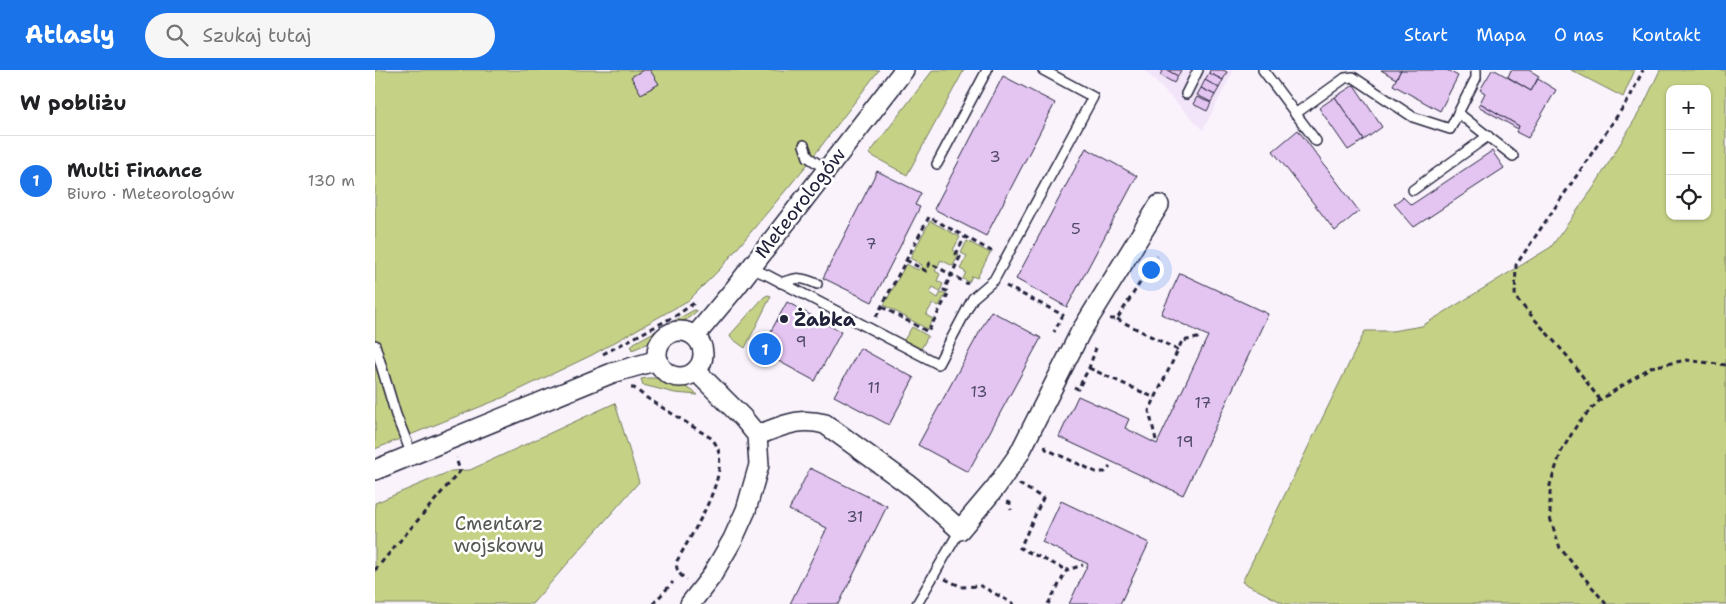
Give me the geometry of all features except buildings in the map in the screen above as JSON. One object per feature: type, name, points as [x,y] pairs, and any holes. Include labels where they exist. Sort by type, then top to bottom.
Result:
[{"type":"street","name":"Meteorologów","points":[[695,336],[904,70]]},
{"type":"street","points":[[757,435],[797,422],[811,420],[825,424],[912,486],[960,530],[1019,454],[1080,333],[1159,205]]},
{"type":"street","points":[[679,330],[688,331],[695,336],[703,346],[704,353],[700,366],[696,371],[684,377],[670,375],[660,366],[657,360],[659,343],[664,336],[679,330]]},
{"type":"street","points":[[375,470],[612,373],[657,360]]},
{"type":"street","points":[[695,598],[722,559],[746,510],[759,464],[757,435],[743,418],[696,371]]},
{"type":"lane","points":[[937,164],[987,70]]},
{"type":"lane","points":[[750,268],[937,364],[973,298],[994,280],[1093,97],[1043,70]]},
{"type":"lane","points":[[1186,94],[1198,70]]},
{"type":"lane","points":[[1263,70],[1316,141]]},
{"type":"lane","points":[[1295,114],[1345,78],[1353,77],[1413,117],[1450,129],[1476,78],[1476,70]]},
{"type":"lane","points":[[1458,113],[1513,156]]},
{"type":"lane","points":[[1413,190],[1487,136]]},
{"type":"lane","points":[[804,145],[808,157],[827,170]]},
{"type":"lane","points":[[781,283],[801,277],[817,284]]},
{"type":"lane","points":[[375,345],[396,415],[412,455]]},
{"type":"lane","points":[[917,604],[960,530]]},
{"type":"path","points":[[1599,400],[1569,358],[1515,297],[1516,265],[1630,97],[1643,70]]},
{"type":"path","points":[[870,329],[929,217],[1006,259]]},
{"type":"path","points":[[882,307],[928,332],[949,292],[945,290],[960,257],[956,254],[965,237]]},
{"type":"path","points":[[906,260],[927,271],[930,263],[974,286]]},
{"type":"path","points":[[994,280],[1063,315],[1054,332]]},
{"type":"path","points":[[595,358],[677,315],[703,296]]},
{"type":"path","points":[[1117,319],[1177,350]]},
{"type":"path","points":[[1156,440],[1149,411],[1182,341],[1202,337]]},
{"type":"path","points":[[1606,604],[1560,548],[1549,518],[1550,485],[1561,452],[1578,423],[1599,400],[1651,367],[1686,360],[1726,366]]},
{"type":"path","points":[[1089,368],[1155,398]]},
{"type":"path","points":[[634,388],[711,438],[719,449],[720,465],[713,488],[698,525],[676,564],[677,572],[695,598]]},
{"type":"path","points":[[1044,442],[1046,449],[1096,472],[1105,472],[1110,467]]},
{"type":"path","points":[[375,570],[460,471],[456,458]]},
{"type":"path","points":[[1015,482],[1043,498],[1020,548],[1067,570],[1083,565]]},
{"type":"path","points":[[1048,604],[1067,570]]},
{"type":"path","points":[[945,579],[962,588],[981,586],[1014,604]]},
{"type":"path","points":[[653,604],[673,582]]},
{"type":"shaded area","points":[[1144,70],[1234,70],[1203,130]]},
{"type":"green space","points":[[375,70],[879,70],[806,166],[720,269],[689,300],[592,355],[502,398],[375,449]]},
{"type":"green space","points":[[933,70],[964,70],[907,175],[869,154]]},
{"type":"green space","points":[[1571,70],[1635,70],[1623,97]]},
{"type":"green space","points":[[1660,70],[1726,70],[1726,604],[1285,604],[1242,582],[1365,331],[1392,331],[1422,326],[1551,247],[1594,187],[1643,106]]},
{"type":"green space","points":[[930,221],[960,237],[953,250],[959,254],[953,266],[941,260],[935,271],[940,274],[937,281],[943,284],[940,291],[933,287],[930,293],[938,298],[941,292],[946,294],[939,306],[933,303],[926,315],[933,319],[927,329],[884,305],[906,264],[918,270],[922,265],[910,258]]},
{"type":"green space","points":[[967,241],[990,253],[977,278],[972,276],[969,282],[963,279],[966,272],[960,269],[967,256],[961,253]]},
{"type":"green space","points":[[771,296],[745,348],[731,338],[730,335],[764,297]]},
{"type":"green space","points":[[694,310],[697,311],[686,320],[670,324],[661,329],[649,343],[632,350],[631,347],[634,343]]},
{"type":"green space","points":[[912,327],[928,336],[921,349],[904,340]]},
{"type":"green space","points":[[648,378],[675,382],[698,395],[675,393],[643,385],[641,379]]},
{"type":"green space","name":"Cmentarz wojskowy","points":[[615,403],[639,482],[532,604],[375,604],[375,503],[451,471],[470,470]]},
{"type":"place","name":"Żabka","points":[[784,319]]},
{"type":"place","name":"Multi Finance","points":[[765,349]]}]
